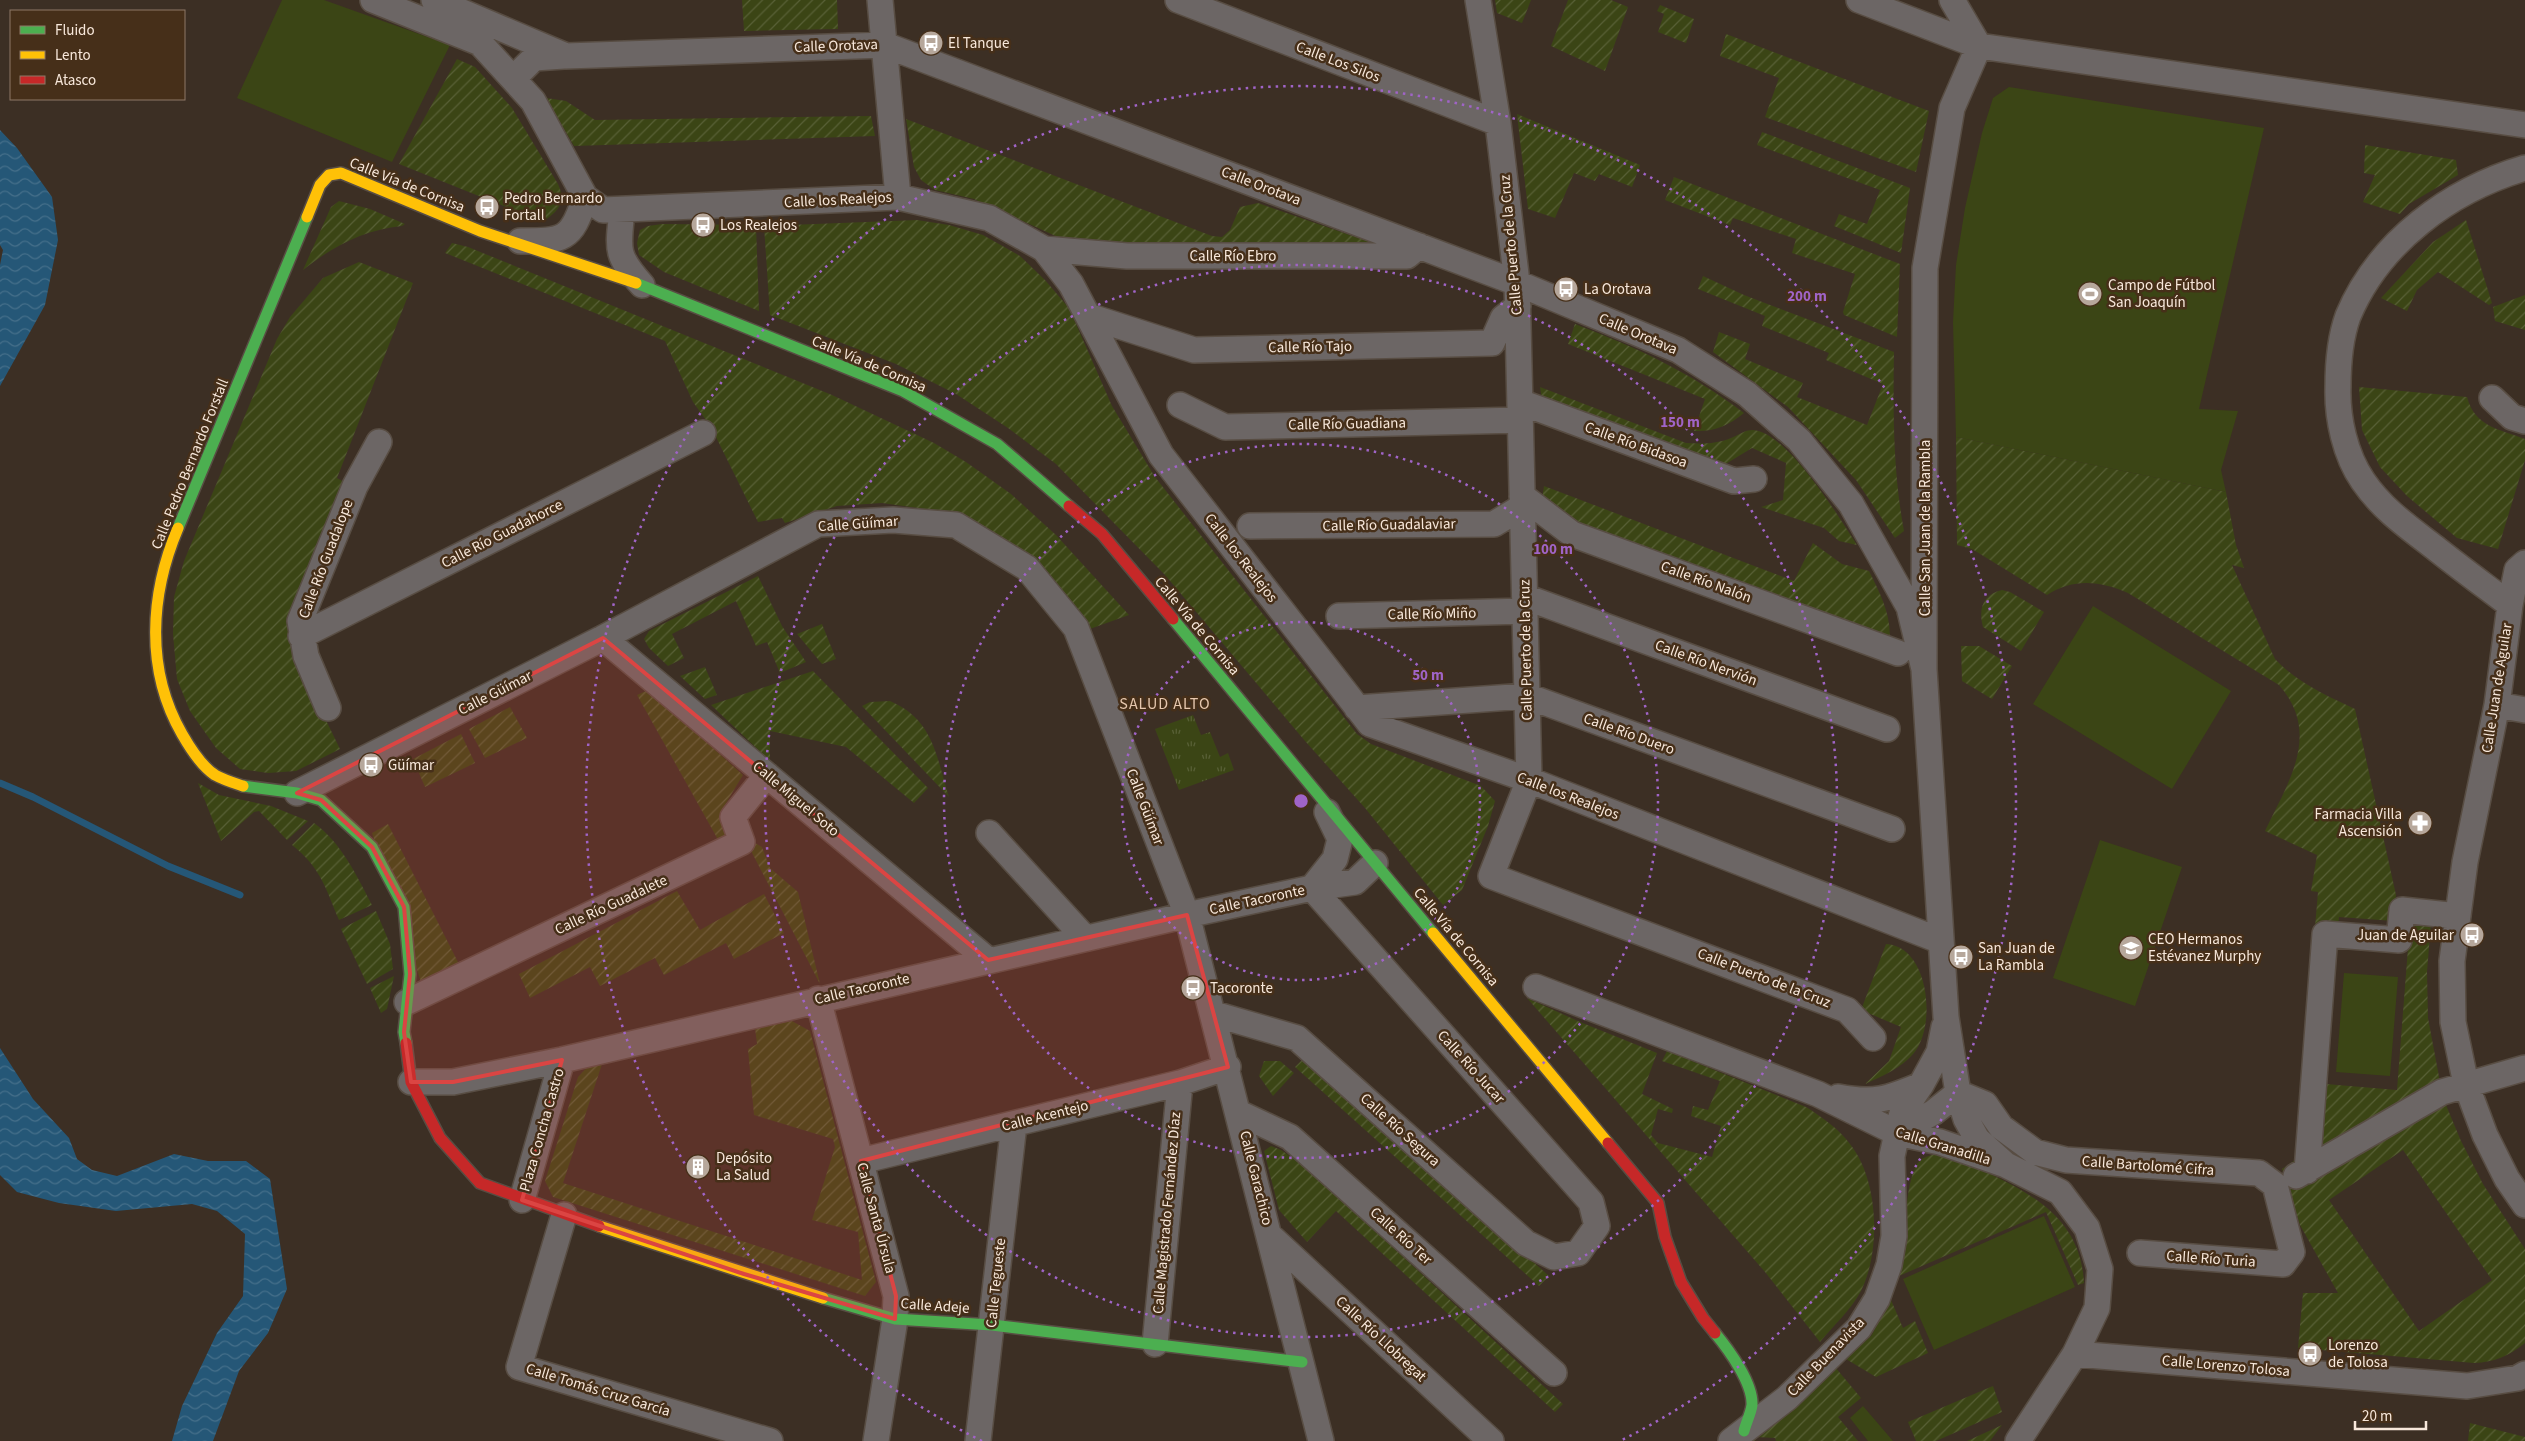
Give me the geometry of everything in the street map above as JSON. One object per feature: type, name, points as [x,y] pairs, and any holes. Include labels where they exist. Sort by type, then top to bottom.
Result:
[{"type":"street","points":[[373,0],[480,43],[533,102],[603,206],[624,266],[642,285]]},
{"type":"street","name":"Calle Orotava","points":[[434,0],[566,56],[885,44],[1419,246],[1517,294],[1678,350],[1747,394],[1799,440],[1851,504],[1909,607],[1924,669]]},
{"type":"street","name":"Calle Los Silos","points":[[1178,0],[1498,123]]},
{"type":"street","name":"Calle Puerto de la Cruz","points":[[1478,0],[1498,123],[1517,294],[1529,780],[1491,876],[1847,1010],[1872,1038]]},
{"type":"street","points":[[1859,0],[1979,46],[2525,125]]},
{"type":"street","points":[[1952,0],[1979,46]]},
{"type":"street","points":[[874,2],[885,44],[898,197]]},
{"type":"street","name":"Calle San Juan de la Rambla","points":[[1979,46],[1952,108],[1925,268],[1924,669],[1946,1017],[1958,1093],[1966,1119],[1977,1139],[2006,1165]]},
{"type":"street","points":[[513,79],[534,58],[566,56]]},
{"type":"street","name":"Calle Juan de Aguilar","points":[[2525,168],[2497,176],[2448,202],[2405,234],[2374,270],[2348,317],[2338,360],[2337,402],[2345,442],[2362,480],[2385,510],[2510,605],[2497,705],[2465,862],[2452,962],[2453,1022],[2466,1084],[2485,1135],[2507,1179],[2525,1204]]},
{"type":"street","name":"Calle Vía de Cornisa","points":[[329,175],[341,173],[510,241],[642,285],[903,391],[997,444],[1102,534],[1658,1202],[1665,1237],[1681,1282],[1703,1318],[1733,1355],[1743,1373],[1752,1404],[1737,1436]]},
{"type":"street","name":"Calle Pedro Bernardo Forstall","points":[[329,175],[320,185],[172,542],[160,585],[155,632],[159,677],[174,720],[191,750],[214,774],[245,787],[297,793],[321,800],[372,847],[404,908],[410,974],[404,1032],[411,1082],[440,1138],[480,1183],[522,1200]]},
{"type":"street","name":"Calle los Realejos","points":[[603,206],[898,197],[989,218],[1044,249],[1071,284],[1161,455],[1370,724],[1529,780],[1941,941]]},
{"type":"street","points":[[510,241],[554,241],[571,232],[579,218],[603,206]]},
{"type":"street","points":[[571,232],[572,250],[582,266],[605,258],[618,248]]},
{"type":"street","name":"Calle Río Ebro","points":[[1044,249],[1127,256],[1407,256],[1419,246]]},
{"type":"street","name":"Calle Río Tajo","points":[[1088,316],[1194,350],[1492,343],[1503,318],[1517,294]]},
{"type":"street","points":[[2492,398],[2512,417],[2525,421]]},
{"type":"street","name":"Calle Río Guadiana","points":[[1180,405],[1225,427],[1520,411]]},
{"type":"street","name":"Calle Río Bidasoa","points":[[1520,411],[1734,480],[1754,479]]},
{"type":"street","name":"Calle Río Guadahorce","points":[[301,636],[703,433]]},
{"type":"street","name":"Calle Río Guadalope","points":[[328,708],[306,656],[301,636],[300,621],[355,486],[379,442]]},
{"type":"street","name":"Calle Río Guadalaviar","points":[[1250,526],[1494,524],[1522,501]]},
{"type":"street","name":"Calle Río Nalón","points":[[1522,501],[1572,534],[1898,652]]},
{"type":"street","name":"Calle Güímar","points":[[297,793],[603,638],[818,524],[893,520],[956,526],[1027,568],[1076,628],[1187,915]]},
{"type":"street","points":[[2510,605],[2517,570],[2525,563]]},
{"type":"street","name":"Calle Río Miño","points":[[1339,616],[1525,604]]},
{"type":"street","name":"Calle Río Nervión","points":[[1525,604],[1888,729]]},
{"type":"street","name":"Calle Miguel Soto","points":[[603,638],[988,960]]},
{"type":"street","name":"Calle Río Duero","points":[[1357,708],[1527,696],[1892,829]]},
{"type":"street","points":[[2497,705],[2525,710]]},
{"type":"street","name":"Calle Río Guadalete","points":[[407,1002],[742,842],[733,817],[767,776]]},
{"type":"street","name":"Calle Tacoronte","points":[[1312,888],[1335,859],[1340,838],[1319,796]]},
{"type":"street","points":[[989,833],[1085,938]]},
{"type":"street","name":"Calle Tacoronte","points":[[411,1082],[453,1082],[562,1060],[818,999],[1187,915],[1312,888],[1355,882],[1375,863]]},
{"type":"street","name":"Calle Río Jucar","points":[[1312,888],[1591,1202],[1597,1226],[1578,1253]]},
{"type":"street","points":[[2307,1171],[2325,934],[2399,940],[2402,910],[2458,916]]},
{"type":"street","name":"Calle Garachico","points":[[1187,915],[1323,1437]]},
{"type":"street","name":"Calle Granadilla","points":[[1536,987],[1818,1094],[1897,1133],[1940,1142],[2006,1165],[2060,1192],[2087,1228],[2100,1269],[2097,1308],[2075,1354],[2018,1441]]},
{"type":"street","name":"Calle Santa Úrsula","points":[[818,999],[896,1296],[895,1319],[876,1441]]},
{"type":"street","name":"Calle Río Segura","points":[[1214,1014],[1297,1038],[1526,1243],[1554,1257],[1578,1253]]},
{"type":"street","name":"Calle San Juan de la Rambla","points":[[1897,1133],[1902,1113],[1921,1085],[1939,1052],[1946,1017]]},
{"type":"street","name":"Plaza Concha Castro","points":[[522,1200],[562,1060]]},
{"type":"street","name":"Calle Acentejo","points":[[861,1161],[1180,1083],[1228,1067]]},
{"type":"street","points":[[2276,1185],[2307,1171],[2442,1092],[2525,1068]]},
{"type":"street","name":"Calle Magistrado Fernández Díaz","points":[[1155,1344],[1180,1083]]},
{"type":"street","points":[[1818,1094],[1859,1101],[1887,1099],[1921,1085]]},
{"type":"street","points":[[1897,1133],[1934,1112],[1958,1093]]},
{"type":"street","name":"Calle Bartolomé Cifra","points":[[1958,1093],[1985,1104],[2001,1127],[2034,1152],[2066,1160],[2259,1174],[2276,1185]]},
{"type":"street","points":[[1934,1112],[1936,1133],[1940,1142]]},
{"type":"street","name":"Calle Río Ter","points":[[1239,1113],[1290,1137],[1554,1373]]},
{"type":"street","name":"Calle Tegueste","points":[[978,1441],[1014,1124]]},
{"type":"street","name":"Calle Buenavista","points":[[1737,1436],[1787,1398],[1859,1328],[1877,1300],[1889,1265],[1894,1236],[1892,1156],[1897,1133]]},
{"type":"street","name":"Calle Río Turia","points":[[2140,1253],[2283,1264],[2292,1252],[2276,1185]]},
{"type":"street","name":"Calle Adeje","points":[[522,1200],[744,1274],[895,1319],[992,1324],[1302,1362]]},
{"type":"street","name":"Calle Tomás Cruz García","points":[[564,1215],[519,1367],[770,1441]]},
{"type":"street","name":"Calle Río Llobregat","points":[[1271,1237],[1491,1441]]},
{"type":"street","name":"Calle Lorenzo Tolosa","points":[[2075,1354],[2466,1386],[2518,1378],[2525,1374]]},
{"type":"highlighted area","points":[[603,638],[988,960],[1187,915],[1228,1067],[861,1161],[896,1296],[895,1319],[744,1274],[522,1200],[562,1060],[453,1082],[411,1082],[404,1032],[410,974],[404,907],[372,847],[321,800],[297,793]]},
{"type":"green space","points":[[282,0],[324,0],[450,45],[392,162],[237,98]]},
{"type":"green space","points":[[742,0],[837,0],[838,29],[744,31]]},
{"type":"green space","points":[[1495,0],[1531,0],[1522,23],[1497,13]]},
{"type":"green space","points":[[1568,0],[1611,0],[1628,7],[1605,71],[1551,46]]},
{"type":"green space","points":[[1660,5],[1694,19],[1686,43],[1658,32],[1664,14],[1657,11]]},
{"type":"green space","points":[[1726,34],[1929,111],[1916,172],[1765,117],[1779,78],[1720,56]]},
{"type":"green space","points":[[457,59],[475,67],[512,108],[558,184],[561,195],[560,205],[545,220],[531,217],[399,164]]},
{"type":"green space","name":"Campo de Fútbol San Joaquín","points":[[2009,87],[2264,128],[2199,409],[2238,411],[2221,470],[2226,492],[1956,437],[1953,322],[1956,265],[1965,208],[1982,133],[1993,98]]},
{"type":"green space","points":[[546,98],[566,101],[595,120],[871,116],[875,136],[574,146]]},
{"type":"green space","points":[[1517,114],[1640,165],[1632,187],[1599,174],[1595,181],[1574,173],[1555,218],[1528,209]]},
{"type":"green space","points":[[906,119],[1212,236],[1222,237],[1230,230],[1240,207],[1258,203],[1387,248],[1093,253],[974,199],[935,190],[921,180],[914,167]]},
{"type":"green space","points":[[1762,132],[1910,188],[1901,253],[1834,226],[1839,214],[1867,224],[1880,190],[1757,145]]},
{"type":"green space","points":[[2365,145],[2456,160],[2458,175],[2409,204],[2400,214],[2363,202],[2375,175],[2364,173]]},
{"type":"green space","points":[[1674,177],[1900,264],[1897,337],[1844,315],[1843,312],[1855,274],[1792,253],[1796,239],[1733,218],[1730,225],[1665,200]]},
{"type":"green space","points":[[339,201],[370,209],[405,224],[375,231],[349,240],[303,270],[331,207]]},
{"type":"green space","points":[[917,220],[949,225],[983,235],[1020,256],[1045,280],[1069,308],[1112,406],[1155,477],[1357,734],[1371,744],[1481,786],[1495,801],[1488,826],[1462,890],[1443,905],[1365,808],[1305,741],[1165,575],[1056,464],[1008,428],[956,394],[896,364],[770,315],[764,226]]},
{"type":"green space","points":[[2466,220],[2492,303],[2489,305],[2438,272],[2417,290],[2407,311],[2381,298],[2433,242]]},
{"type":"green space","points":[[662,224],[756,225],[759,311],[664,272],[639,255],[637,243],[640,230],[648,226]]},
{"type":"green space","points":[[452,243],[468,247],[832,395],[934,443],[966,462],[1011,494],[1056,535],[1129,615],[1087,630],[972,525],[932,510],[882,503],[837,506],[785,523],[782,518],[758,522],[711,427],[693,402],[665,341],[445,253]]},
{"type":"green space","points":[[359,262],[413,283],[337,478],[346,483],[302,671],[340,749],[296,771],[268,773],[240,769],[216,748],[190,711],[177,679],[173,634],[174,597],[184,561],[277,339],[290,317],[323,278]]},
{"type":"green space","points":[[1703,276],[1744,295],[1894,352],[1896,464],[1904,531],[1895,538],[1856,480],[1788,407],[1713,352],[1719,332],[1750,344],[1745,359],[1803,383],[1797,397],[1867,425],[1883,384],[1826,360],[1829,353],[1762,326],[1765,316],[1698,289]]},
{"type":"green space","points":[[2525,295],[2525,330],[2495,321],[2493,307]]},
{"type":"green space","points":[[1575,324],[1663,362],[1703,385],[1744,413],[1720,427],[1694,431],[1705,399],[1568,344]]},
{"type":"green space","points":[[1540,387],[1686,443],[1720,441],[1750,430],[1766,434],[1781,445],[1811,478],[1857,545],[1839,541],[1824,528],[1761,507],[1783,500],[1786,463],[1752,448],[1724,465],[1542,400]]},
{"type":"green space","points":[[2359,387],[2467,397],[2476,415],[2482,421],[2489,426],[2525,439],[2525,460],[2498,549],[2457,538],[2407,496],[2380,467],[2362,430]]},
{"type":"green space","points":[[1956,437],[2226,492],[2236,545],[2244,568],[2232,565],[2275,659],[2302,682],[2355,709],[2396,895],[2394,921],[2339,917],[2326,1084],[2397,1090],[2410,922],[2431,923],[2427,972],[2428,1018],[2446,1105],[2461,1141],[2483,1184],[2525,1249],[2525,1343],[2519,1348],[2495,1360],[2474,1363],[2298,1348],[2303,1293],[2338,1293],[2300,1225],[2282,1169],[2295,1160],[2318,892],[2311,891],[2317,855],[2265,831],[2291,776],[2297,758],[2300,740],[2298,722],[2292,703],[2279,685],[2128,593],[2107,586],[2087,583],[2067,586],[2047,595],[1972,549],[1957,545]],"holes":[[[2403,1150],[2492,1280],[2419,1331],[2329,1200]]]},
{"type":"green space","points":[[1544,486],[1794,581],[1813,543],[1842,564],[1869,571],[1888,616],[1889,645],[1575,529],[1542,499]]},
{"type":"green space","points":[[758,576],[782,626],[806,662],[780,673],[767,642],[756,646],[736,601],[672,634],[684,658],[668,666],[649,648],[644,639],[649,631]]},
{"type":"green space","points":[[2002,590],[2010,592],[2044,612],[2021,651],[1983,627],[1981,614],[1986,599],[1990,595]]},
{"type":"green space","points":[[2093,606],[2231,691],[2172,789],[2033,704]]},
{"type":"green space","points":[[822,624],[836,659],[822,664],[797,634]]},
{"type":"green space","points":[[1961,646],[1979,646],[2012,666],[1992,699],[1962,681]]},
{"type":"green space","points":[[705,667],[717,695],[705,699],[680,676]]},
{"type":"green space","points":[[813,671],[928,788],[914,803],[846,747],[770,731],[770,761],[711,705]]},
{"type":"green space","points":[[648,690],[743,775],[723,808],[734,839],[721,845],[637,695]]},
{"type":"green space","points":[[890,701],[905,709],[925,729],[936,754],[949,797],[862,706],[870,702]]},
{"type":"green space","points":[[510,707],[527,738],[485,758],[469,729]]},
{"type":"green space","points":[[1193,715],[1201,735],[1210,732],[1220,757],[1228,753],[1234,770],[1179,790],[1155,729]]},
{"type":"green space","points":[[461,734],[475,763],[425,787],[413,759]]},
{"type":"green space","points":[[198,783],[219,795],[271,806],[308,821],[287,840],[259,811],[254,812],[221,841]]},
{"type":"green space","points":[[314,823],[324,831],[340,850],[354,871],[372,905],[339,920],[326,888],[316,870],[302,853],[292,845]]},
{"type":"green space","points":[[388,824],[460,966],[423,988],[372,833]]},
{"type":"green space","points":[[2100,840],[2182,867],[2135,1006],[2053,978]]},
{"type":"green space","points":[[755,843],[762,847],[770,868],[798,892],[820,984],[749,847]]},
{"type":"green space","points":[[677,891],[700,930],[764,894],[784,933],[734,959],[726,943],[664,975],[655,958],[600,986],[590,967],[530,998],[519,974]]},
{"type":"green space","points":[[376,911],[390,944],[393,969],[367,984],[341,929]]},
{"type":"green space","points":[[1886,944],[1900,948],[1912,958],[1920,972],[1925,989],[1927,1007],[1925,1024],[1921,1040],[1914,1053],[1904,1063],[1865,1084],[1889,1061],[1901,1027],[1861,1010]]},
{"type":"green space","points":[[2344,973],[2398,977],[2390,1076],[2336,1072]]},
{"type":"green space","points":[[394,976],[387,1009],[381,1013],[370,988]]},
{"type":"green space","points":[[1527,998],[1657,1053],[1642,1094],[1673,1109],[1672,1113],[1658,1109],[1651,1135],[1658,1143],[1712,1157],[1721,1126],[1691,1116],[1693,1106],[1708,1110],[1720,1081],[1662,1061],[1667,1051],[1806,1107],[1841,1133],[1860,1159],[1867,1177],[1874,1216],[1872,1256],[1867,1275],[1857,1298],[1820,1342],[1765,1272]]},
{"type":"green space","points":[[792,1021],[810,1031],[876,1282],[865,1296],[553,1197],[545,1181],[578,1077],[590,1064],[603,1061],[563,1183],[862,1280],[858,1232],[812,1220],[835,1147],[833,1139],[754,1115],[748,1049],[757,1044],[755,1028]]},
{"type":"green space","points":[[1304,1058],[1549,1276],[1539,1286],[1295,1067]]},
{"type":"green space","points":[[1264,1061],[1280,1061],[1294,1073],[1273,1096],[1259,1076]]},
{"type":"green space","points":[[1271,1146],[1281,1150],[1303,1165],[1563,1404],[1555,1412],[1336,1211],[1307,1242],[1279,1210],[1264,1151]]},
{"type":"green space","points":[[1936,1154],[1950,1155],[2018,1188],[2056,1216],[2070,1234],[2080,1256],[2084,1283],[2078,1285],[2046,1212],[1899,1276],[1911,1180],[1919,1162],[1926,1157]]},
{"type":"green space","points":[[2044,1216],[2075,1287],[1934,1350],[1903,1279]]},
{"type":"green space","points":[[1891,1300],[1903,1328],[1915,1321],[1928,1353],[1876,1377],[1846,1359],[1871,1336]]},
{"type":"green space","points":[[1835,1367],[1861,1398],[1838,1417],[1858,1441],[1776,1441],[1775,1438],[1756,1437],[1755,1441],[1747,1441]]},
{"type":"green space","points":[[1993,1386],[2002,1412],[1936,1441],[1916,1441],[1908,1422]]},
{"type":"green space","points":[[1863,1406],[1893,1441],[1868,1441],[1850,1418]]},
{"type":"green space","points":[[2470,1423],[2525,1437],[2525,1441],[2468,1441]]},
{"type":"green space","points":[[2002,1425],[1990,1441],[1967,1441]]},
{"type":"water","points":[[0,130],[17,148],[52,197],[58,240],[45,305],[0,386],[0,265],[3,250],[0,245]]},
{"type":"water","points":[[0,1048],[33,1099],[69,1138],[77,1159],[92,1170],[117,1176],[174,1154],[208,1161],[246,1161],[270,1179],[287,1289],[268,1333],[239,1371],[213,1441],[172,1441],[182,1406],[217,1333],[243,1296],[245,1234],[217,1211],[192,1204],[116,1211],[59,1203],[17,1192],[0,1175]]},
{"type":"waterway","points":[[0,783],[33,797],[168,866],[240,895]]},
{"type":"traffic: fast","points":[[178,528],[307,217]]},
{"type":"traffic: fast","points":[[636,283],[903,391],[997,444],[1069,506]]},
{"type":"traffic: fast","points":[[1173,619],[1433,933]]},
{"type":"traffic: fast","points":[[243,786],[297,793],[321,800],[372,847],[404,907],[410,974],[404,1032],[406,1043]]},
{"type":"traffic: fast","points":[[823,1298],[895,1319],[992,1325],[1302,1362]]},
{"type":"traffic: fast","points":[[1715,1333],[1733,1357],[1749,1387],[1752,1405],[1744,1431]]},
{"type":"traffic: slow","points":[[307,217],[320,185],[329,175],[341,173],[480,231],[636,283]]},
{"type":"traffic: slow","points":[[178,528],[169,553],[157,605],[157,658],[162,684],[170,709],[192,751],[215,775],[243,786]]},
{"type":"traffic: slow","points":[[1433,933],[1608,1143]]},
{"type":"traffic: slow","points":[[599,1226],[823,1298]]},
{"type":"traffic: jam","points":[[1069,506],[1102,534],[1173,619]]},
{"type":"traffic: jam","points":[[406,1043],[411,1082],[440,1138],[480,1183],[599,1226]]},
{"type":"traffic: jam","points":[[1608,1143],[1658,1203],[1665,1237],[1681,1282],[1703,1318],[1715,1333]]},
{"type":"place","name":"El Tanque","points":[[931,43]]},
{"type":"place","name":"Pedro Bernardo Fortall","points":[[487,207]]},
{"type":"place","name":"Los Realejos","points":[[703,225]]},
{"type":"place","name":"La Orotava","points":[[1566,289]]},
{"type":"place","name":"Campo de Fútbol San Joaquín","points":[[2090,294]]},
{"type":"place","name":"Güímar","points":[[371,765]]},
{"type":"place","name":"Farmacia Villa Ascensión","points":[[2420,823]]},
{"type":"place","name":"Juan de Aguilar","points":[[2472,935]]},
{"type":"place","name":"CEO Hermanos Estévanez Murphy","points":[[2131,948]]},
{"type":"place","name":"San Juan de La Rambla","points":[[1961,957]]},
{"type":"place","name":"Tacoronte","points":[[1193,988]]},
{"type":"place","name":"Depósito La Salud","points":[[698,1167]]},
{"type":"place","name":"Lorenzo de Tolosa","points":[[2310,1354]]},
{"type":"district","name":"SALUD ALTO","points":[[1165,704]]}]
